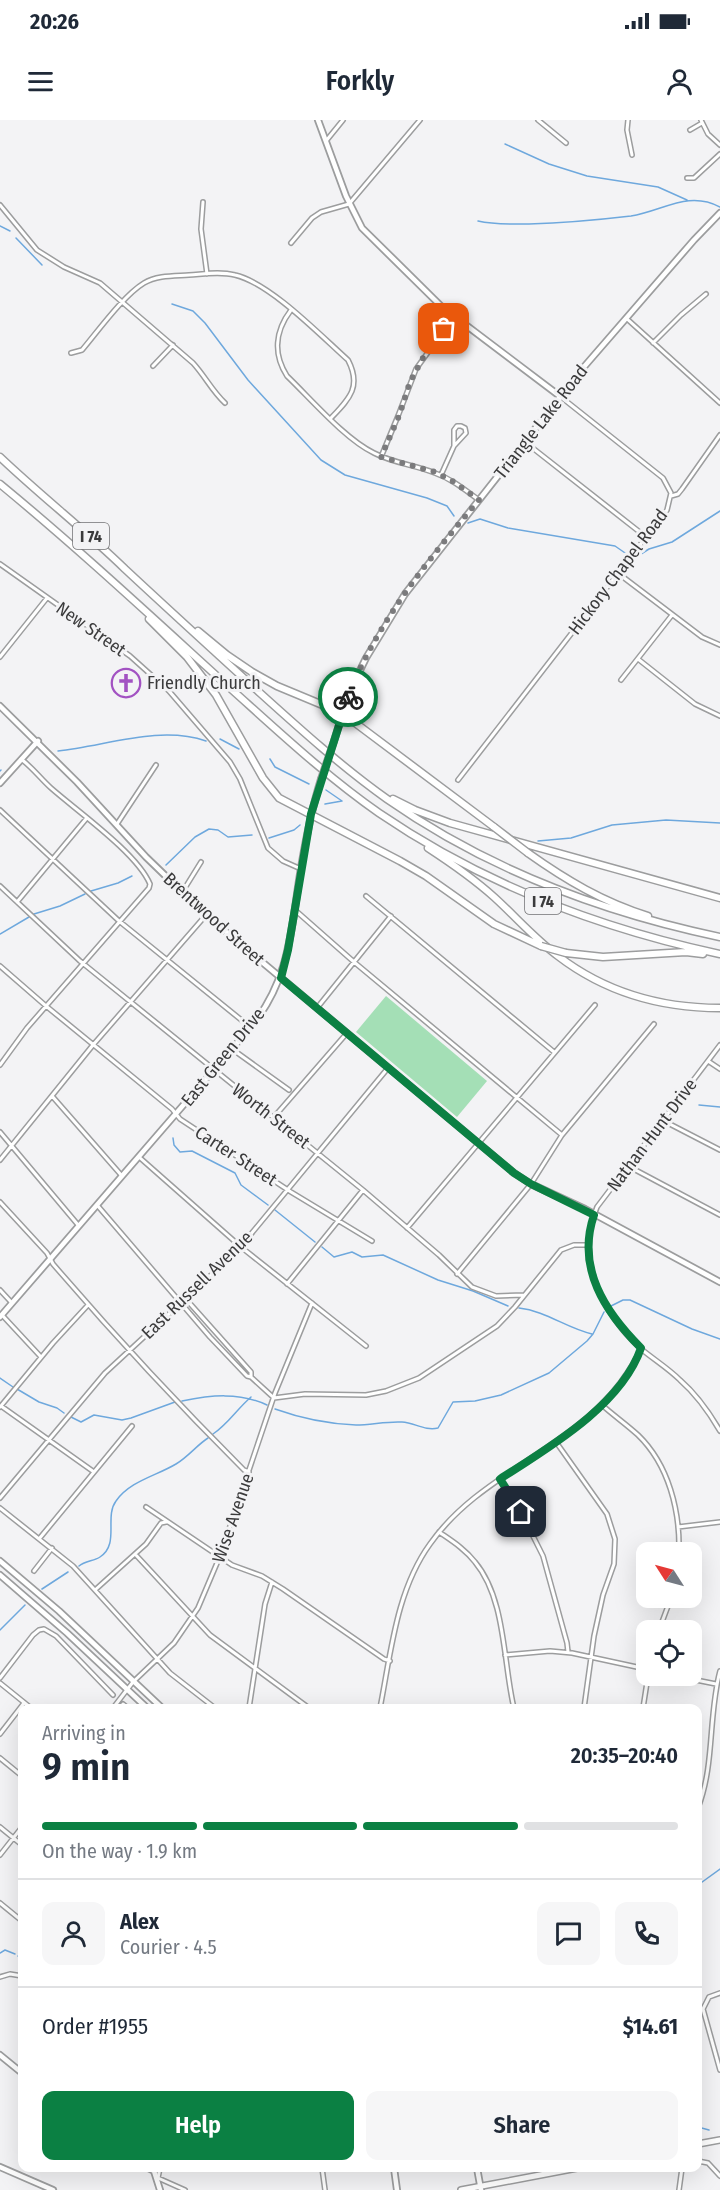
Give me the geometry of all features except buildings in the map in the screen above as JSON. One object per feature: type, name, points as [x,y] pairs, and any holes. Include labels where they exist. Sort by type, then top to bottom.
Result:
[{"type":"highway","name":"I 74","points":[[2,459],[89,535],[307,735],[357,777],[444,835],[518,873],[609,909],[720,937]]},
{"type":"highway","name":"I 74","points":[[1,485],[305,755],[380,813],[466,865],[554,905],[660,941],[720,955]]},
{"type":"highway","points":[[143,610],[152,624],[179,649],[216,695],[269,787],[286,802],[426,876],[494,924],[541,946],[566,953],[603,957],[686,952],[720,955]]},
{"type":"highway","points":[[173,614],[186,620],[216,647],[252,672],[277,686],[342,713],[559,875],[599,898],[682,929]]},
{"type":"highway","points":[[357,777],[405,805],[437,818],[720,898]]},
{"type":"highway","points":[[380,813],[387,822],[470,877],[541,943],[586,975],[623,993],[654,1002],[720,1008]]},
{"type":"main road","name":"Hickory Chapel Road","points":[[318,120],[349,204],[356,219],[368,235],[454,316],[561,398]]},
{"type":"main road","name":"Triangle Lake Road","points":[[334,741],[342,713],[366,658],[384,625],[424,567],[583,368],[720,213]]},
{"type":"main road","name":"Brentwood Street","points":[[0,706],[38,741],[182,893],[206,915],[514,1173],[720,1282]]},
{"type":"main road","points":[[0,783],[38,741]]},
{"type":"main road","name":"East Green Drive","points":[[1,1316],[250,1028],[281,978],[288,950],[311,814],[334,741]]},
{"type":"main road","points":[[0,1561],[59,1611],[158,1704]]},
{"type":"main road","points":[[0,1575],[68,1633],[143,1704]]},
{"type":"main road","points":[[0,2055],[18,2067]]},
{"type":"main road","points":[[702,2143],[720,2140]]},
{"type":"main road","points":[[0,2167],[53,2190]]},
{"type":"main road","points":[[155,2172],[160,2190]]},
{"type":"main road","points":[[395,2172],[398,2190]]},
{"type":"main road","points":[[478,2172],[481,2188]]},
{"type":"main road","points":[[461,2190],[558,2172]]},
{"type":"street","points":[[326,141],[343,120]]},
{"type":"street","points":[[291,243],[312,218],[321,212],[349,204],[420,120]]},
{"type":"street","points":[[538,120],[566,143]]},
{"type":"street","points":[[628,120],[627,130],[632,155]]},
{"type":"street","points":[[690,130],[701,121],[711,137],[720,145]]},
{"type":"street","points":[[687,178],[694,178],[720,154]]},
{"type":"street","points":[[203,202],[201,219],[207,274]]},
{"type":"street","points":[[0,205],[37,250],[64,267],[100,283],[173,345],[199,370],[216,395],[225,403]]},
{"type":"street","points":[[71,353],[82,350],[123,302],[144,282],[156,278],[233,274],[249,279],[268,290],[348,360],[354,379],[352,393],[331,418]]},
{"type":"street","points":[[653,343],[706,294]]},
{"type":"street","points":[[291,310],[282,323],[277,349],[280,363],[287,376],[354,441],[381,457],[441,475],[479,500]]},
{"type":"street","points":[[381,457],[416,369],[454,316]]},
{"type":"street","points":[[626,318],[720,404]]},
{"type":"street","points":[[153,366],[173,345]]},
{"type":"street","name":"Hickory Chapel Road","points":[[458,780],[667,510],[671,496],[663,478],[561,398]]},
{"type":"street","points":[[441,475],[454,446],[466,433],[465,428],[461,426],[457,426],[454,430],[454,446]]},
{"type":"street","points":[[671,496],[678,494],[720,435]]},
{"type":"street","points":[[525,442],[646,538]]},
{"type":"street","name":"New Street","points":[[0,564],[130,656],[169,691],[230,762],[240,779],[268,848],[283,861],[301,869]]},
{"type":"street","points":[[619,574],[672,615],[702,636],[720,645]]},
{"type":"street","points":[[0,657],[47,598]]},
{"type":"street","points":[[621,680],[672,615]]},
{"type":"street","points":[[638,659],[695,704],[720,716]]},
{"type":"street","points":[[0,1065],[46,1006],[149,888],[148,879],[129,854],[86,819],[21,759]]},
{"type":"street","points":[[117,824],[156,765]]},
{"type":"street","points":[[0,810],[119,921],[250,1028]]},
{"type":"street","points":[[17,902],[86,819]]},
{"type":"street","points":[[182,893],[201,862]]},
{"type":"street","name":"Worth Street","points":[[0,886],[82,964],[363,1190],[472,1287],[485,1293],[506,1297],[524,1295]]},
{"type":"street","points":[[366,896],[555,1053]]},
{"type":"street","points":[[295,910],[562,1135]]},
{"type":"street","points":[[0,1160],[93,1045],[206,915]]},
{"type":"street","points":[[316,1008],[391,916]]},
{"type":"street","name":"Carter Street","points":[[0,966],[180,1119],[372,1241]]},
{"type":"street","points":[[407,1228],[595,1005]]},
{"type":"street","points":[[457,1274],[531,1184],[562,1135],[654,1024]]},
{"type":"street","points":[[274,1117],[347,1033]]},
{"type":"street","name":"Nathan Hunt Drive","points":[[720,1045],[597,1207],[589,1232],[593,1277],[603,1304],[616,1322],[641,1348],[681,1380],[703,1405],[720,1431]]},
{"type":"street","points":[[232,1049],[289,1090]]},
{"type":"street","points":[[708,1061],[720,1069]]},
{"type":"street","name":"East Russell Avenue","points":[[0,1498],[97,1381],[241,1247],[389,1068]]},
{"type":"street","points":[[52,1096],[122,1176]]},
{"type":"street","points":[[662,1120],[720,1150]]},
{"type":"street","points":[[0,1132],[79,1226]]},
{"type":"street","points":[[139,1157],[241,1247],[366,1346]]},
{"type":"street","points":[[628,1166],[720,1215]]},
{"type":"street","points":[[287,1284],[363,1190]]},
{"type":"street","points":[[0,1202],[88,1305],[216,1441],[244,1470],[249,1472]]},
{"type":"street","points":[[97,1205],[231,1360],[274,1398],[305,1394],[359,1396],[406,1385],[431,1372],[489,1333],[504,1320],[561,1250],[574,1245],[589,1245]]},
{"type":"street","points":[[0,1290],[12,1303]]},
{"type":"street","points":[[185,1298],[250,1372],[250,1377]]},
{"type":"street","name":"Wise Avenue","points":[[115,1704],[127,1689],[174,1643],[193,1617],[211,1581],[274,1398],[312,1303]]},
{"type":"street","points":[[88,1305],[0,1406],[94,1472]]},
{"type":"street","points":[[1,1316],[41,1357]]},
{"type":"street","points":[[381,1704],[401,1608],[409,1584],[421,1558],[439,1532],[470,1499],[556,1442],[602,1405],[628,1372],[641,1348]]},
{"type":"street","points":[[602,1405],[638,1435],[651,1451],[673,1496],[679,1542]]},
{"type":"street","points":[[39,1539],[132,1426]]},
{"type":"street","points":[[556,1442],[607,1514],[615,1539],[614,1564],[600,1608],[585,1704]]},
{"type":"street","points":[[500,1479],[521,1512],[543,1556],[568,1653]]},
{"type":"street","points":[[146,1507],[232,1565],[272,1582],[390,1661]]},
{"type":"street","points":[[0,1508],[80,1573],[157,1659],[178,1680],[210,1704]]},
{"type":"street","points":[[95,1590],[135,1554],[161,1523],[168,1522]]},
{"type":"street","points":[[678,1527],[720,1522]]},
{"type":"street","points":[[439,1532],[467,1553],[484,1574],[492,1592],[513,1704]]},
{"type":"street","points":[[34,1571],[52,1548]]},
{"type":"street","points":[[135,1554],[210,1635],[303,1704]]},
{"type":"street","points":[[250,1704],[265,1604],[272,1582]]},
{"type":"street","points":[[24,1703],[0,1680],[33,1635],[44,1629],[56,1636],[112,1695]]},
{"type":"street","points":[[505,1656],[550,1651],[636,1667]]},
{"type":"street","points":[[702,1792],[708,1768],[713,1703],[720,1671]]},
{"type":"street","points":[[702,1681],[717,1684]]},
{"type":"street","points":[[644,1704],[646,1686]]},
{"type":"street","points":[[0,1734],[18,1711]]},
{"type":"street","points":[[0,1758],[18,1773]]},
{"type":"street","points":[[0,1827],[18,1842]]},
{"type":"street","points":[[0,1855],[18,1832]]},
{"type":"street","points":[[0,1903],[18,1918]]},
{"type":"street","points":[[0,1977],[10,1974],[18,1975]]},
{"type":"street","points":[[720,1993],[709,1997],[703,2009],[720,2070]]},
{"type":"street","points":[[702,2162],[708,2163],[720,2176]]},
{"type":"street","points":[[159,2172],[158,2178],[185,2190]]},
{"type":"street","points":[[323,2172],[325,2190]]},
{"type":"street","points":[[679,2190],[681,2172]]},
{"type":"green space","points":[[386,996],[487,1081],[457,1117],[356,1032]]},
{"type":"waterway","points":[[505,144],[549,164],[587,176],[658,187],[687,200]]},
{"type":"waterway","points":[[478,221],[497,224],[529,224],[593,220],[631,216],[686,201],[708,202],[720,207]]},
{"type":"waterway","points":[[0,226],[10,231]]},
{"type":"waterway","points":[[16,238],[42,265]]},
{"type":"waterway","points":[[172,304],[193,311],[205,323],[248,380],[321,460],[345,475],[427,498],[447,506],[454,516]]},
{"type":"waterway","points":[[633,559],[649,549],[672,542],[720,511]]},
{"type":"waterway","points":[[468,523],[480,519],[508,528],[615,546],[628,555]]},
{"type":"waterway","points":[[58,751],[151,736],[170,735],[206,741]]},
{"type":"waterway","points":[[220,739],[239,749]]},
{"type":"waterway","points":[[270,759],[275,767],[309,784]]},
{"type":"waterway","points":[[326,790],[342,801]]},
{"type":"waterway","points":[[325,804],[342,801]]},
{"type":"waterway","points":[[538,841],[571,838],[612,825],[666,820],[720,823]]},
{"type":"waterway","points":[[269,838],[294,830],[300,825]]},
{"type":"waterway","points":[[166,865],[195,837],[209,829],[218,830],[228,837],[252,835]]},
{"type":"waterway","points":[[91,891],[132,876]]},
{"type":"waterway","points":[[34,914],[60,906],[85,894]]},
{"type":"waterway","points":[[0,934],[29,917]]},
{"type":"waterway","points":[[699,1105],[720,1107]]},
{"type":"waterway","points":[[173,1138],[174,1145],[180,1152],[192,1151],[235,1173],[241,1185],[268,1205]]},
{"type":"waterway","points":[[275,1210],[315,1242]]},
{"type":"waterway","points":[[322,1247],[334,1257],[352,1252],[362,1257],[383,1255],[438,1280],[473,1291],[508,1306]]},
{"type":"waterway","points":[[609,1307],[623,1300],[630,1300],[692,1329],[720,1339]]},
{"type":"waterway","points":[[519,1308],[538,1312],[592,1334]]},
{"type":"waterway","points":[[275,1409],[304,1418],[335,1423],[356,1425],[402,1422],[438,1428],[453,1402],[475,1401],[501,1395],[549,1373],[587,1341],[604,1312]]},
{"type":"waterway","points":[[0,1378],[13,1387]]},
{"type":"waterway","points":[[17,1389],[64,1413]]},
{"type":"waterway","points":[[182,1401],[204,1397],[235,1396],[267,1405]]},
{"type":"waterway","points":[[213,1434],[251,1397]]},
{"type":"waterway","points":[[71,1417],[81,1422],[94,1415],[122,1420],[175,1402]]},
{"type":"waterway","points":[[79,1566],[106,1552],[111,1538],[113,1507],[128,1488],[180,1461],[208,1438]]},
{"type":"waterway","points":[[42,1589],[68,1572]]},
{"type":"waterway","points":[[0,1630],[25,1605]]},
{"type":"waterway","points":[[702,1882],[720,1869]]},
{"type":"waterway","points":[[0,1953],[5,1950],[15,1954]]},
{"type":"waterway","points":[[702,2128],[709,2130]]},
{"type":"way so far","points":[[348,697],[384,625],[424,567],[479,500],[435,472],[381,457],[416,369],[444,329]]},
{"type":"place","name":"Friendly Church","points":[[126,683]]},
{"type":"route","points":[[348,697],[311,814],[288,950],[281,978],[514,1173],[531,1184],[594,1215],[589,1232],[589,1254],[596,1286],[608,1312],[622,1330],[641,1348],[628,1372],[602,1405],[556,1442],[500,1479],[521,1512]]}]
